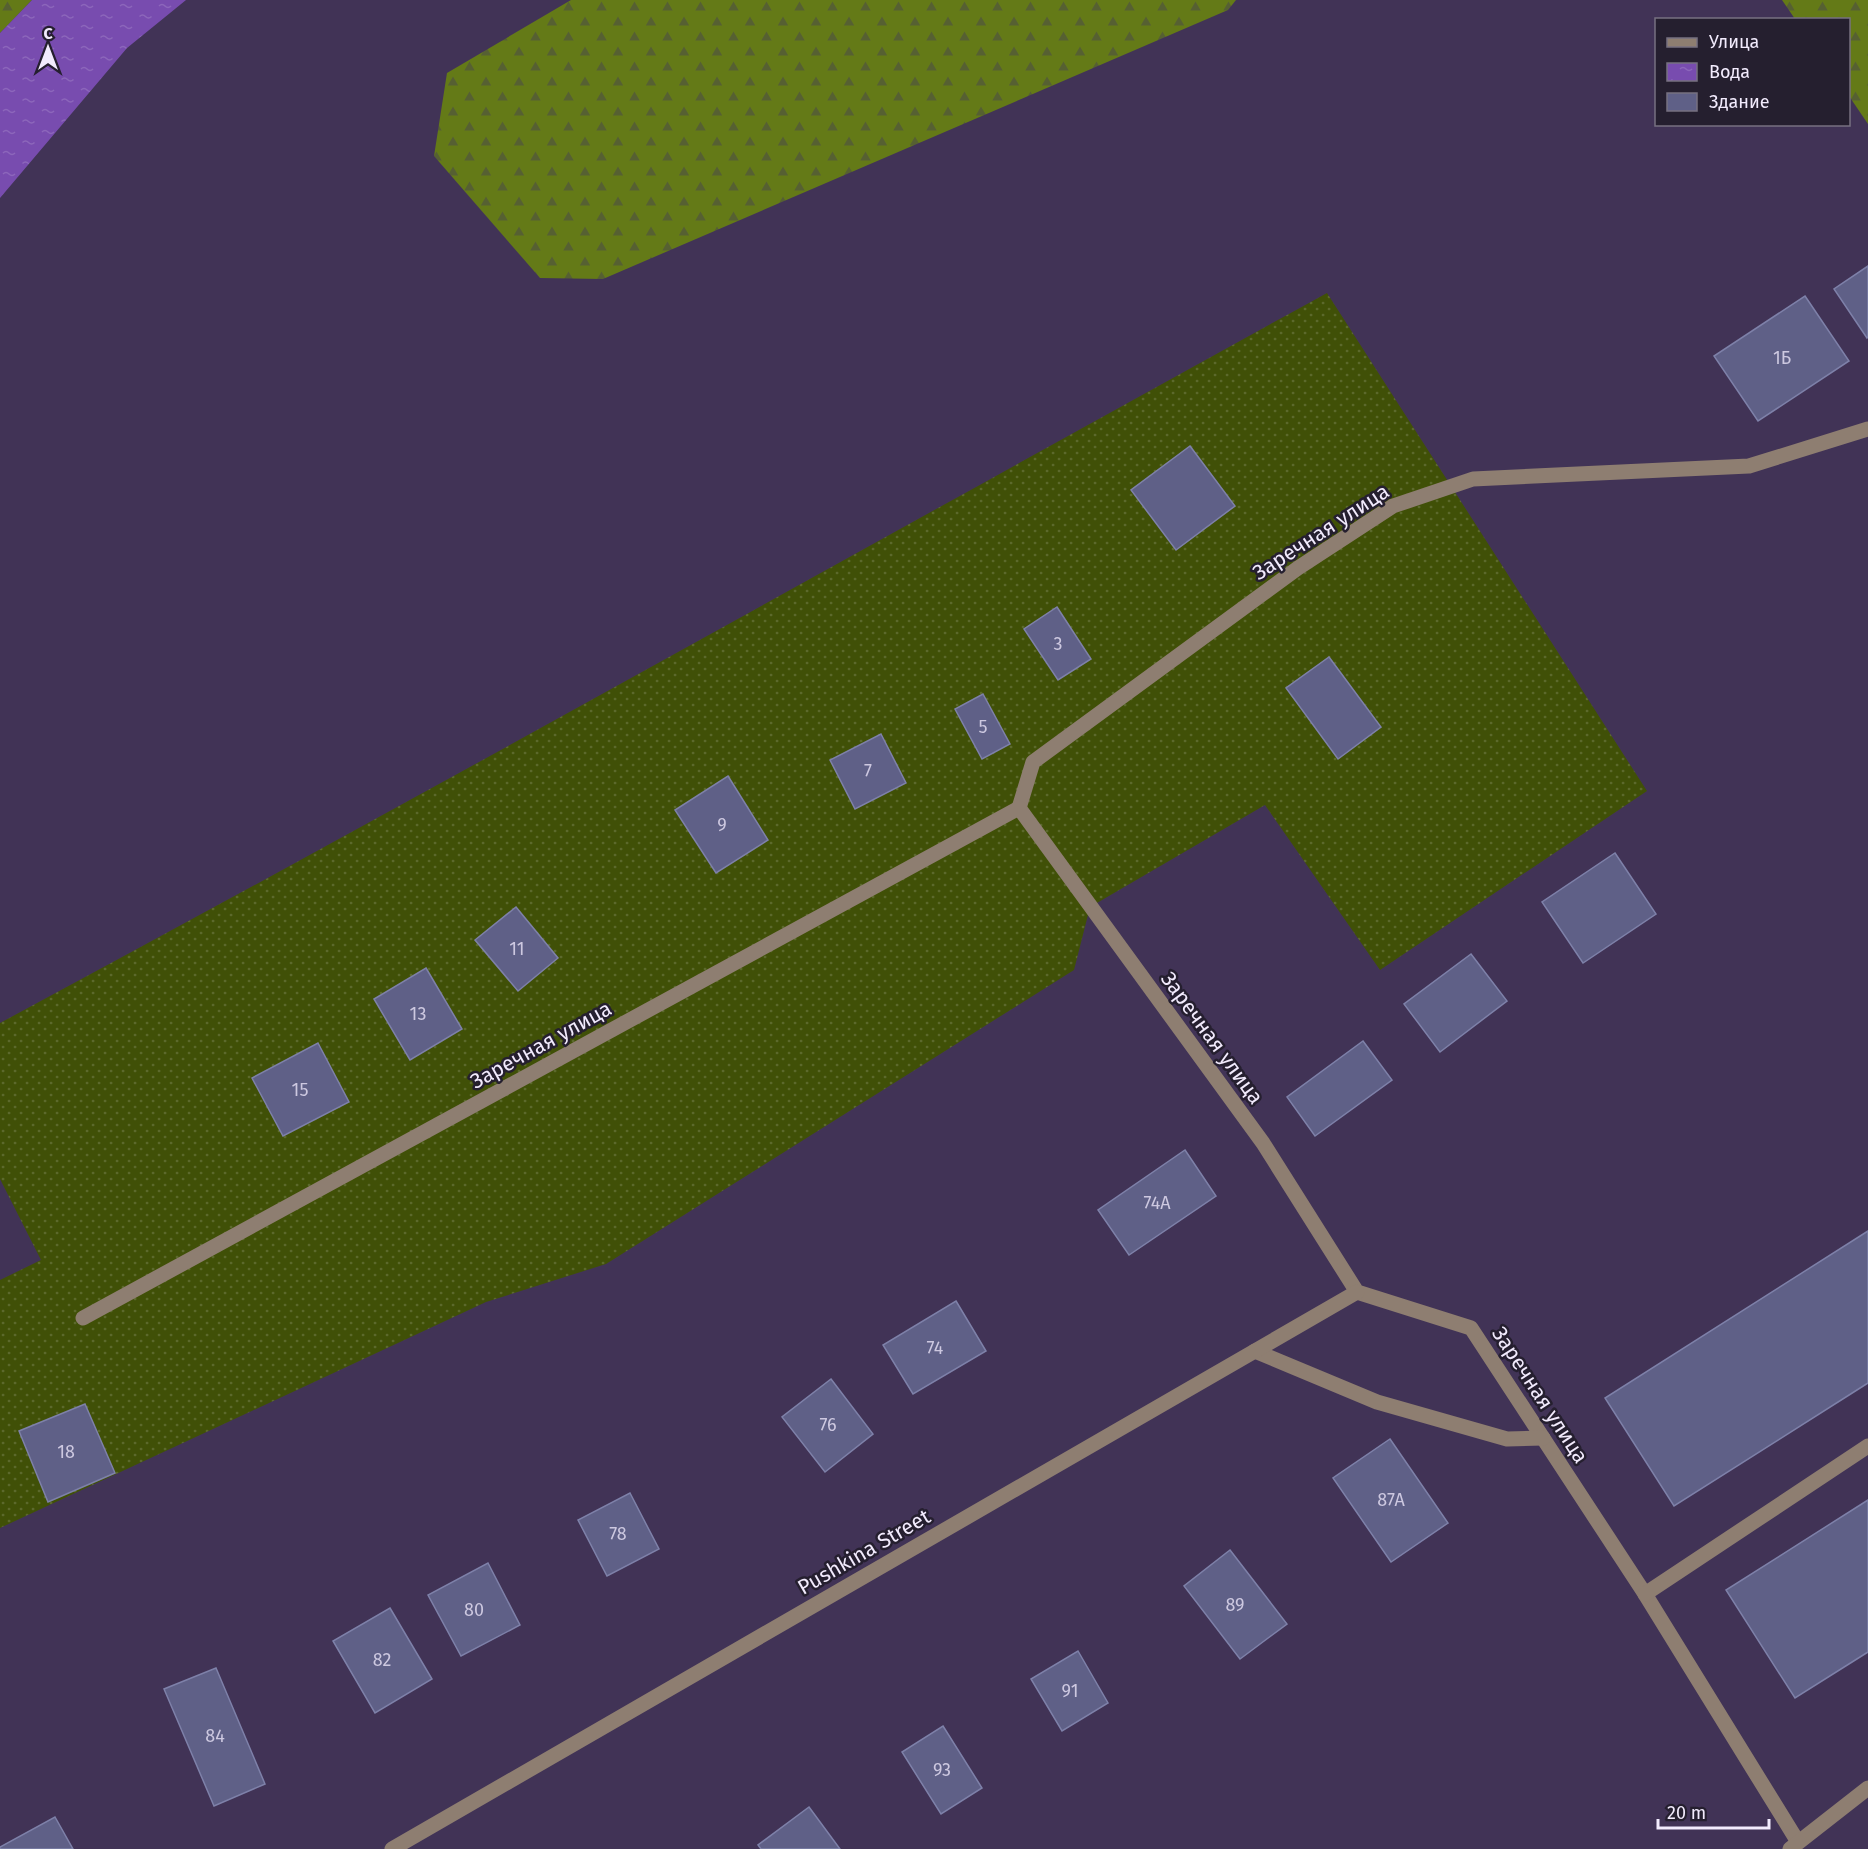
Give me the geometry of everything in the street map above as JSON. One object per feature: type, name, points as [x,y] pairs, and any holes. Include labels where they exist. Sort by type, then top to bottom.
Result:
[{"type":"street","name":"Заречная улица","points":[[83,1318],[1019,808],[1033,762],[1298,568],[1393,506],[1473,479],[1749,466],[1868,429]]},
{"type":"street","name":"Заречная улица","points":[[1019,808],[1263,1143],[1356,1292],[1472,1328],[1645,1594],[1794,1846]]},
{"type":"street","name":"Pushkina Street","points":[[392,1849],[1356,1292]]},
{"type":"street","points":[[1255,1351],[1377,1402],[1507,1439],[1543,1437]]},
{"type":"street","points":[[1645,1594],[1868,1446]]},
{"type":"street","points":[[1794,1846],[1868,1788]]},
{"type":"green space","points":[[0,0],[32,0],[0,33]]},
{"type":"green space","points":[[571,0],[1236,0],[1228,10],[603,279],[540,278],[434,156],[447,73]]},
{"type":"green space","points":[[1782,0],[1868,0],[1868,124],[1850,97],[1850,18],[1794,18]]},
{"type":"green space","points":[[1327,293],[1647,791],[1380,970],[1265,805],[1090,907],[1074,970],[606,1264],[486,1302],[0,1528],[0,1280],[41,1260],[0,1179],[0,1023],[499,751]]},
{"type":"water","points":[[32,0],[186,0],[127,48],[0,198],[0,33]]},
{"type":"building","points":[[1868,266],[1868,337],[1867,338],[1834,289]]},
{"type":"building","points":[[1805,296],[1849,361],[1758,421],[1714,356]]},
{"type":"building","points":[[1190,446],[1235,506],[1176,550],[1131,490]]},
{"type":"building","points":[[1057,607],[1091,659],[1058,680],[1024,629]]},
{"type":"building","points":[[1329,657],[1381,727],[1338,759],[1286,688]]},
{"type":"building","points":[[983,694],[1010,744],[982,759],[955,709]]},
{"type":"building","points":[[881,734],[906,783],[855,809],[830,760]]},
{"type":"building","points":[[728,776],[768,840],[716,873],[675,810]]},
{"type":"building","points":[[1615,853],[1656,914],[1583,963],[1542,902]]},
{"type":"building","points":[[516,907],[558,958],[518,991],[475,940]]},
{"type":"building","points":[[1471,954],[1507,1001],[1440,1052],[1404,1004]]},
{"type":"building","points":[[426,968],[462,1029],[410,1060],[374,999]]},
{"type":"building","points":[[1363,1041],[1392,1080],[1315,1136],[1287,1097]]},
{"type":"building","points":[[318,1043],[349,1102],[283,1136],[252,1078]]},
{"type":"building","points":[[1185,1150],[1216,1196],[1129,1255],[1098,1210]]},
{"type":"building","points":[[1868,1231],[1868,1383],[1674,1506],[1605,1398]]},
{"type":"building","points":[[956,1301],[986,1351],[913,1394],[883,1345]]},
{"type":"building","points":[[831,1379],[873,1434],[825,1472],[782,1417]]},
{"type":"building","points":[[85,1404],[115,1473],[48,1502],[19,1431]]},
{"type":"building","points":[[1390,1439],[1448,1523],[1391,1562],[1333,1478]]},
{"type":"building","points":[[630,1493],[659,1549],[607,1576],[578,1520]]},
{"type":"building","points":[[1868,1500],[1868,1652],[1795,1698],[1726,1590]]},
{"type":"building","points":[[1230,1550],[1287,1624],[1240,1659],[1184,1586]]},
{"type":"building","points":[[488,1563],[520,1625],[461,1656],[428,1595]]},
{"type":"building","points":[[390,1608],[432,1679],[375,1713],[333,1641]]},
{"type":"building","points":[[1078,1651],[1108,1703],[1062,1731],[1031,1679]]},
{"type":"building","points":[[216,1668],[265,1784],[214,1806],[164,1689]]},
{"type":"building","points":[[943,1726],[982,1788],[941,1814],[902,1752]]},
{"type":"building","points":[[809,1807],[840,1849],[761,1849],[758,1845]]},
{"type":"building","points":[[55,1817],[73,1849],[0,1849],[0,1847]]}]
